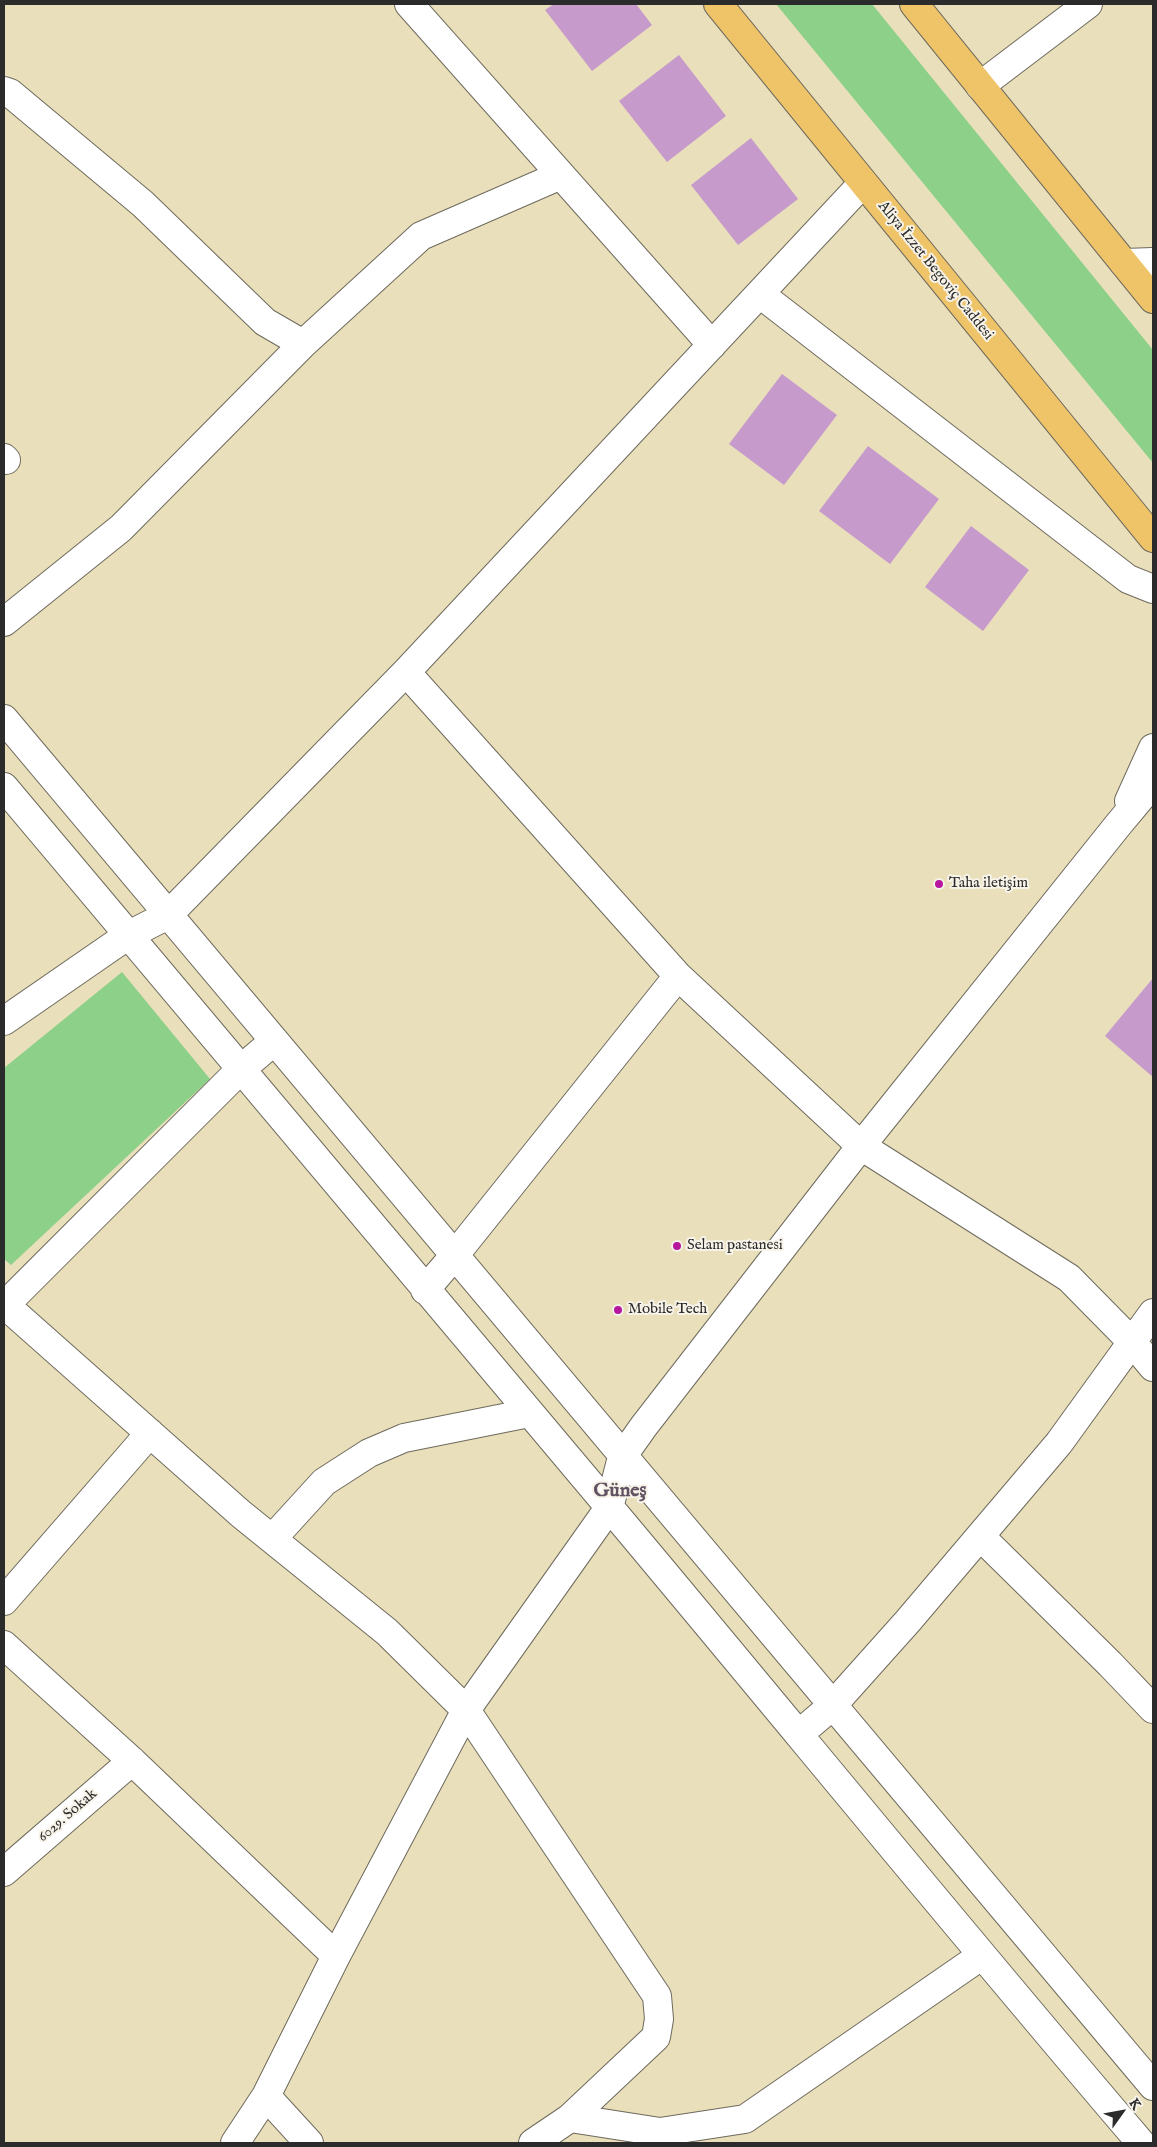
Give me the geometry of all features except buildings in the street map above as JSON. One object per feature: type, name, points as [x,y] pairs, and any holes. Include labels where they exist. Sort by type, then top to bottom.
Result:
[{"type":"main road","name":"Aliya İzzet Begoviç Caddesi","points":[[718,4],[1153,538]]},
{"type":"main road","points":[[914,4],[1153,299]]},
{"type":"street","points":[[409,4],[712,346]]},
{"type":"street","points":[[980,86],[1088,4]]},
{"type":"street","points":[[4,91],[10,93],[143,204],[265,322],[303,344]]},
{"type":"street","points":[[4,622],[121,528],[303,344],[421,236],[561,175]]},
{"type":"street","points":[[4,1021],[127,936],[168,914],[406,672],[863,183]]},
{"type":"street","points":[[1124,263],[1153,262]]},
{"type":"street","points":[[760,294],[1128,579],[1153,589]]},
{"type":"street","points":[[406,672],[678,976],[861,1146],[1069,1278],[1132,1342],[1153,1367]]},
{"type":"street","points":[[4,718],[1153,2086]]},
{"type":"street","points":[[1118,825],[1153,748]]},
{"type":"street","points":[[235,2143],[266,2096],[336,1956],[466,1710],[609,1508],[622,1456],[861,1146],[1153,783]]},
{"type":"street","points":[[4,788],[799,1734],[981,1956],[1141,2143]]},
{"type":"street","points":[[424,1290],[454,1256],[678,976]]},
{"type":"street","points":[[274,1040],[240,1071],[4,1305],[272,1539],[387,1632],[466,1710],[657,1996],[659,2020],[656,2036],[570,2118],[533,2143]]},
{"type":"street","points":[[799,1734],[832,1706],[908,1621],[1059,1443],[1153,1313]]},
{"type":"street","points":[[272,1539],[324,1482],[368,1453],[404,1438],[529,1414]]},
{"type":"street","points":[[4,1600],[150,1433]]},
{"type":"street","points":[[980,1536],[1153,1709]]},
{"type":"street","points":[[4,1646],[132,1761],[336,1956]]},
{"type":"street","name":"6029. Sokak","points":[[4,1872],[132,1761]]},
{"type":"street","points":[[570,2118],[660,2132],[745,2119],[981,1956]]},
{"type":"street","points":[[266,2096],[309,2143]]},
{"type":"green space","points":[[776,4],[872,4],[1153,350],[1153,463]]},
{"type":"green space","points":[[122,972],[210,1079],[11,1265],[4,1259],[4,1068]]},
{"type":"place","name":"Taha iletişim","points":[[939,884]]},
{"type":"place","name":"Selam pastanesi","points":[[677,1246]]},
{"type":"place","name":"Mobile Tech","points":[[618,1310]]},
{"type":"district","name":"Güneş","points":[[620,1492]]}]
